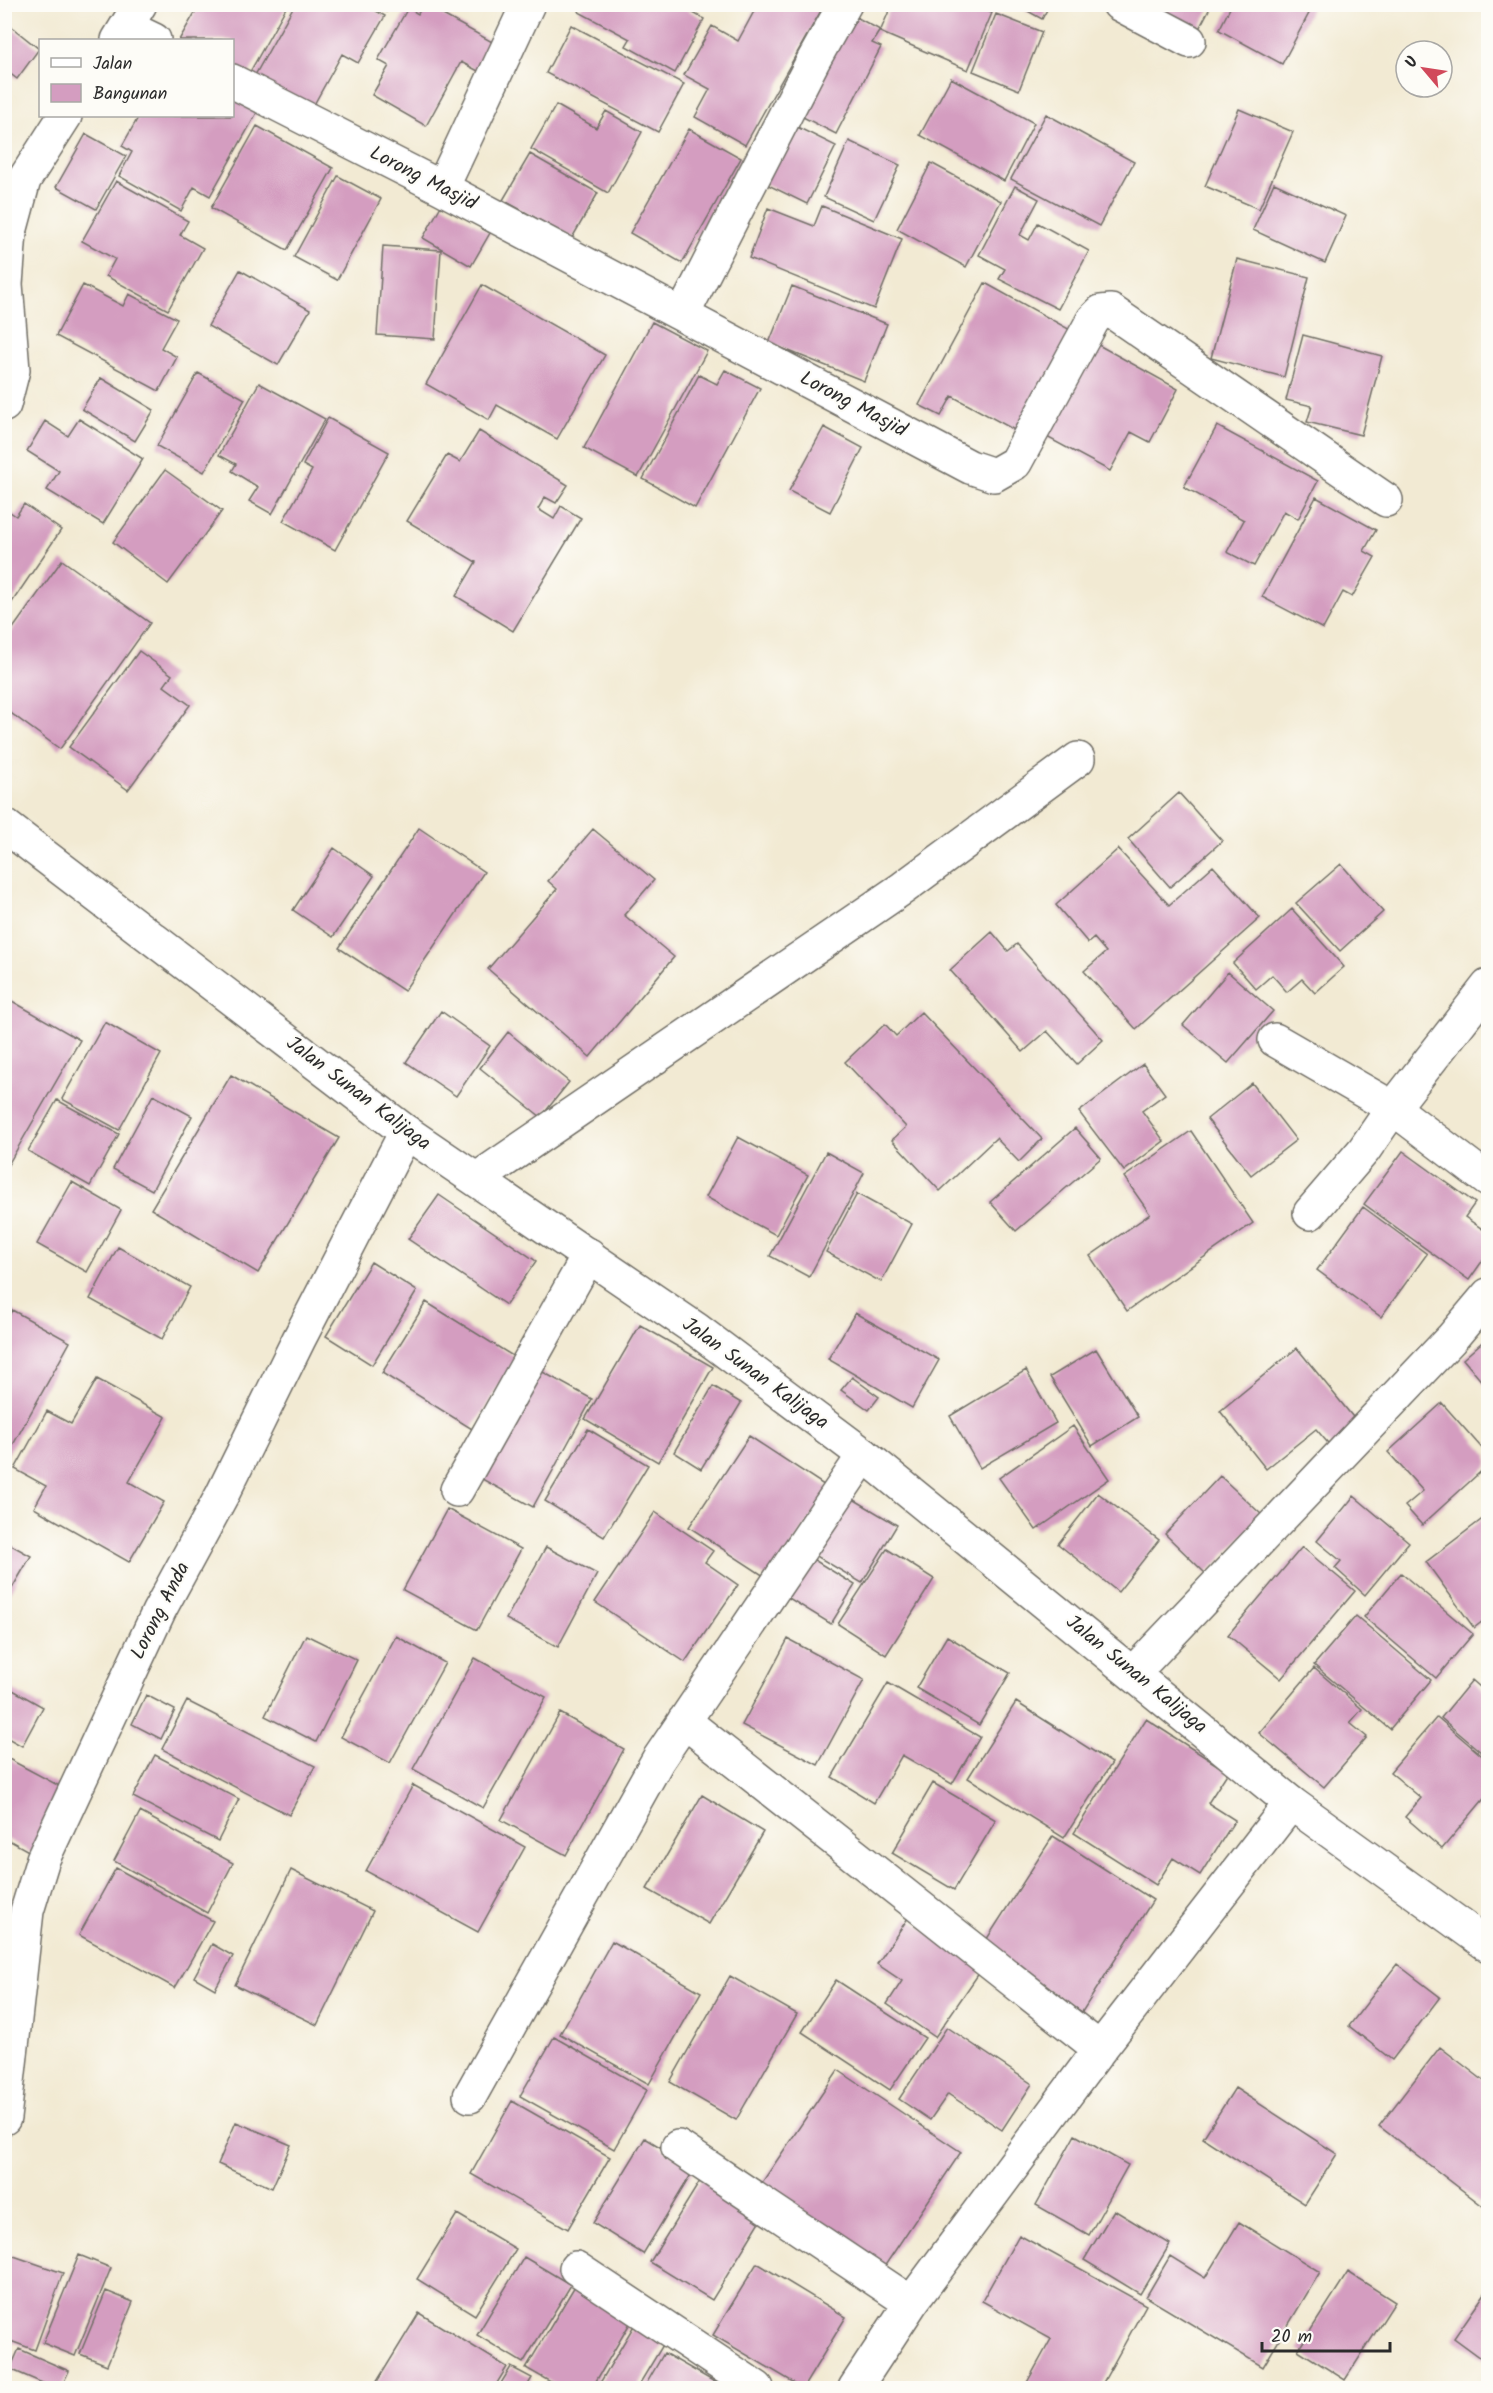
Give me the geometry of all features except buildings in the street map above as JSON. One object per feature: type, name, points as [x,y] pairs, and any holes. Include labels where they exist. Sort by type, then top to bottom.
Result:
[{"type":"street","points":[[442,188],[528,4]]},
{"type":"street","points":[[683,314],[813,61],[845,4]]},
{"type":"street","points":[[1119,4],[1189,41]]},
{"type":"street","name":"Lorong Masjid","points":[[234,82],[683,314],[970,467],[994,475],[1015,463],[1093,320],[1101,312],[1111,311],[1386,500]]},
{"type":"street","points":[[4,405],[13,370],[6,284],[10,232],[24,180],[64,117]]},
{"type":"street","points":[[477,1179],[903,888],[1078,759]]},
{"type":"street","name":"Jalan Sunan Kalijaga","points":[[4,825],[406,1132],[697,1330],[864,1455],[1291,1803],[1488,1945]]},
{"type":"street","points":[[1310,1213],[1364,1150],[1393,1108],[1488,986]]},
{"type":"street","points":[[1275,1040],[1393,1108],[1488,1180]]},
{"type":"street","name":"Lorong Anda","points":[[4,2118],[27,1911],[43,1859],[159,1611],[222,1495],[299,1339],[406,1132]]},
{"type":"street","points":[[457,1490],[589,1255]]},
{"type":"street","points":[[1133,1673],[1450,1339],[1488,1294]]},
{"type":"street","points":[[470,2096],[652,1770],[864,1455]]},
{"type":"street","points":[[684,1721],[1100,2049]]},
{"type":"street","points":[[855,2388],[911,2303],[1100,2049],[1291,1803]]},
{"type":"street","points":[[678,2147],[911,2303]]},
{"type":"street","points":[[576,2268],[757,2388]]}]
